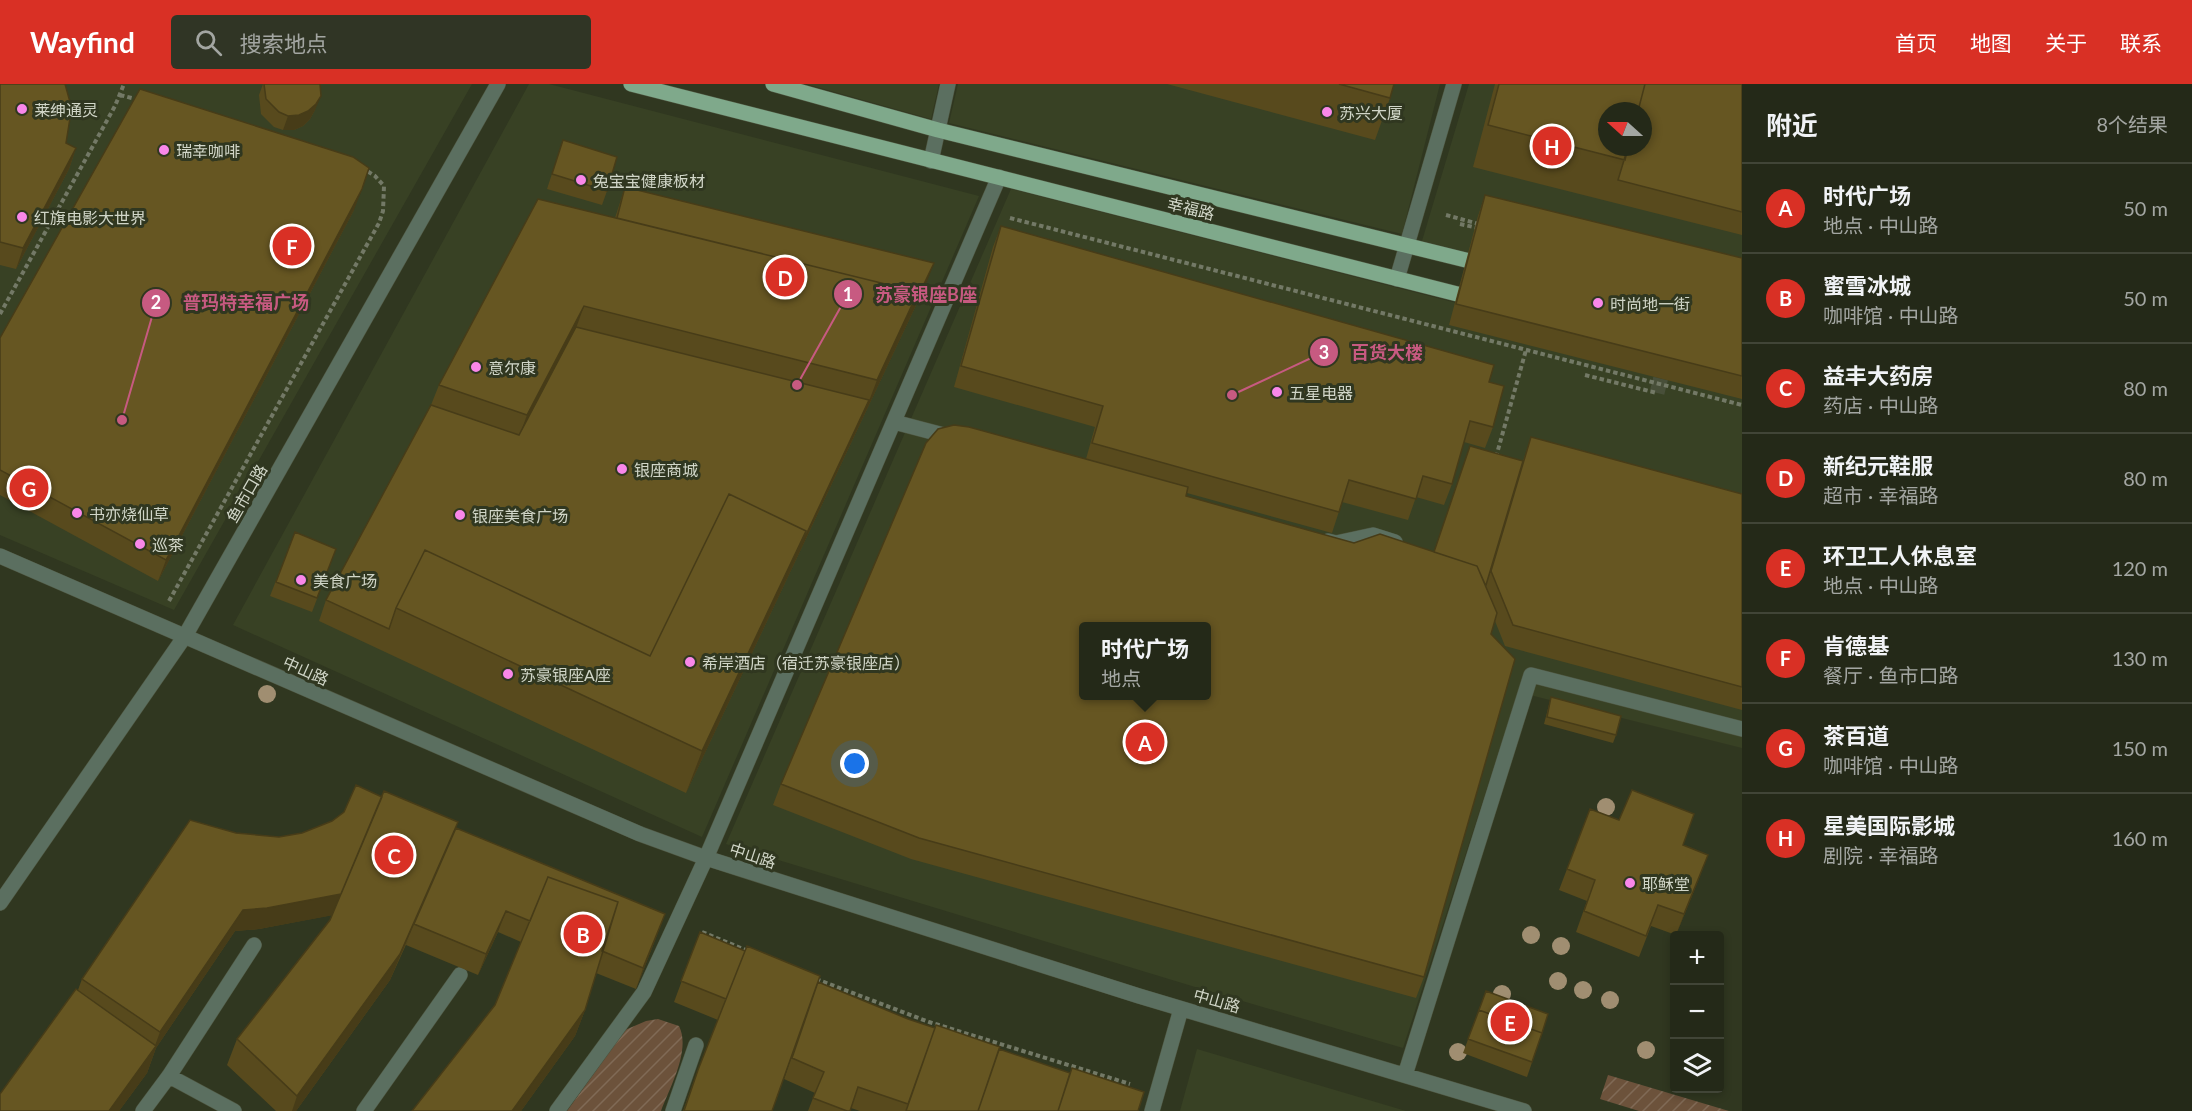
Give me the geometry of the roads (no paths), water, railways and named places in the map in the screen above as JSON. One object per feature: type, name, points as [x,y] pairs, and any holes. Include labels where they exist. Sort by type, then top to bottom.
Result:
[{"type":"main road","name":"幸福路","points":[[631,84],[1489,302]]},
{"type":"main road","name":"幸福路","points":[[773,84],[938,130],[1499,268]]},
{"type":"street","name":"鱼市口路","points":[[0,903],[185,636],[498,84]]},
{"type":"street","points":[[931,161],[948,84]]},
{"type":"street","points":[[1397,279],[1454,84]]},
{"type":"street","points":[[557,1111],[644,992],[706,858],[999,177]]},
{"type":"street","points":[[894,422],[974,443]]},
{"type":"street","points":[[1313,537],[1336,543],[1373,535],[1405,545]]},
{"type":"street","name":"中山路","points":[[0,556],[630,830],[706,858],[1181,1009],[1524,1111]]},
{"type":"street","points":[[1405,1075],[1531,675],[1742,729]]},
{"type":"street","points":[[143,1111],[169,1076],[254,945]]},
{"type":"street","points":[[364,1111],[460,975]]},
{"type":"street","points":[[1152,1111],[1181,1009]]},
{"type":"street","points":[[673,1111],[696,1045]]},
{"type":"street","points":[[169,1076],[234,1111]]},
{"type":"tunnel","points":[[1657,393],[1665,361]]},
{"type":"place","name":"莱绅通灵","points":[[22,109]]},
{"type":"place","name":"苏兴大厦","points":[[1327,112]]},
{"type":"place","name":"星美国际影城","points":[[1552,146]]},
{"type":"place","name":"瑞幸咖啡","points":[[164,150]]},
{"type":"place","name":"兔宝宝健康板材","points":[[581,180]]},
{"type":"place","name":"红旗电影大世界","points":[[22,217]]},
{"type":"place","name":"肯德基","points":[[292,246]]},
{"type":"place","name":"新纪元鞋服","points":[[785,277]]},
{"type":"place","name":"时尚地一街","points":[[1598,303]]},
{"type":"place","name":"意尔康","points":[[476,367]]},
{"type":"place","name":"苏豪银座B座","points":[[797,385]]},
{"type":"place","name":"五星电器","points":[[1277,392]]},
{"type":"place","name":"百货大楼","points":[[1232,395]]},
{"type":"place","name":"普玛特幸福广场","points":[[122,420]]},
{"type":"place","name":"银座商城","points":[[622,469]]},
{"type":"place","name":"茶百道","points":[[29,488]]},
{"type":"place","name":"书亦烧仙草","points":[[77,513]]},
{"type":"place","name":"银座美食广场","points":[[460,515]]},
{"type":"place","name":"巡茶","points":[[140,544]]},
{"type":"place","name":"美食广场","points":[[301,580]]},
{"type":"place","name":"希岸酒店（宿迁苏豪银座店）","points":[[690,662]]},
{"type":"place","name":"苏豪银座A座","points":[[508,674]]},
{"type":"place","name":"时代广场","points":[[1145,742]]},
{"type":"place","name":"益丰大药房","points":[[394,855]]},
{"type":"place","name":"耶稣堂","points":[[1630,883]]},
{"type":"place","name":"蜜雪冰城","points":[[583,934]]},
{"type":"place","name":"环卫工人休息室","points":[[1510,1022]]}]
